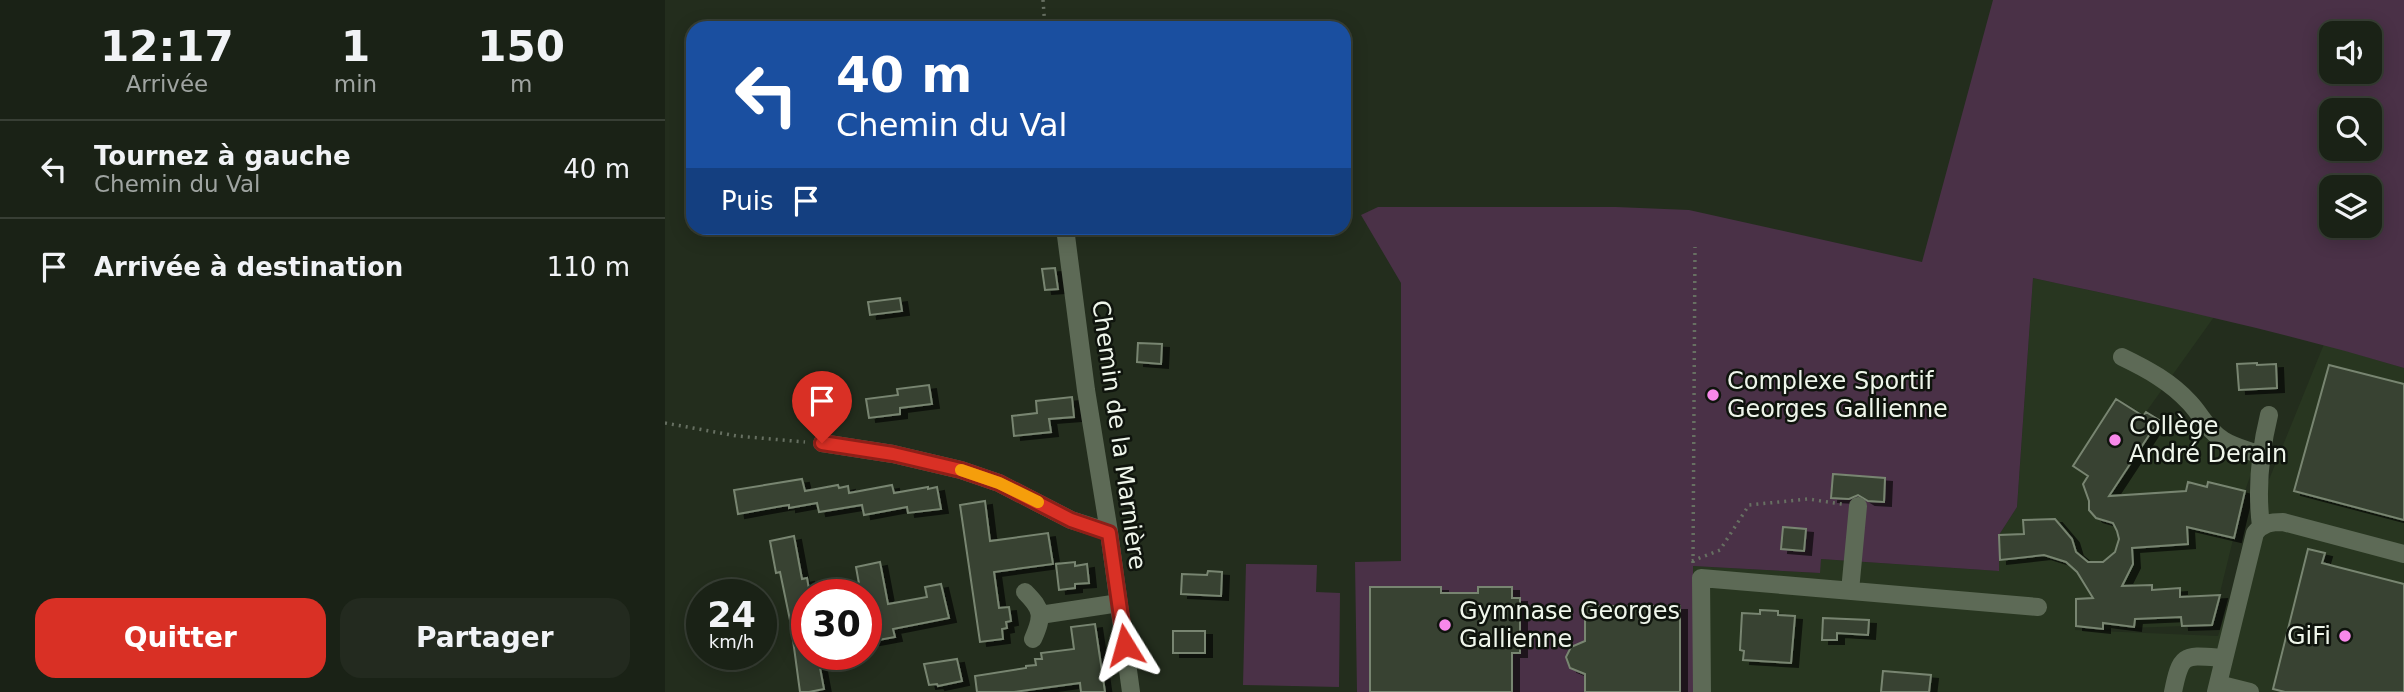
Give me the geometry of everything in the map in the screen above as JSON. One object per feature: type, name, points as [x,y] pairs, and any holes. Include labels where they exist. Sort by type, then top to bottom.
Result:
[{"type":"street","name":"Chemin de la Marnière","points":[[1066,235],[1131,692]]},
{"type":"street","points":[[2122,357],[2151,371],[2174,388],[2192,405],[2205,425],[2224,441],[2260,455]]},
{"type":"street","points":[[2261,526],[2257,502],[2260,455],[2269,415]]},
{"type":"street","points":[[822,443],[893,454],[961,470],[999,483],[1071,520],[1109,533]]},
{"type":"street","points":[[1850,591],[1858,506]]},
{"type":"street","points":[[2250,692],[2217,688],[2255,533],[2261,526],[2271,522],[2283,522],[2404,554]]},
{"type":"street","points":[[1702,692],[1701,578],[2038,607]]},
{"type":"street","points":[[1025,592],[1038,605],[1040,615],[1041,622],[1033,639]]},
{"type":"street","points":[[1040,615],[1119,603]]},
{"type":"street","points":[[2173,692],[2178,665],[2185,659],[2199,656],[2224,659]]},
{"type":"path","points":[[1043,0],[1044,21]]},
{"type":"path","points":[[1695,247],[1692,561],[1701,578]]},
{"type":"path","points":[[665,423],[737,436],[822,443]]},
{"type":"path","points":[[1692,561],[1720,550],[1749,505],[1808,499],[1858,506]]},
{"type":"shaded area","name":"Complexe Sportif Georges Gallienne","points":[[1993,0],[2404,0],[2404,368],[2266,330],[2033,278],[2017,507],[1999,535],[1999,571],[1821,559],[1820,573],[1693,566],[1693,692],[1357,692],[1355,562],[1401,561],[1401,283],[1361,215],[1378,207],[1616,207],[1689,210],[1922,262]]},
{"type":"shaded area","points":[[2033,278],[2214,317],[2146,412],[2159,420],[2256,459],[2245,491],[2212,625],[2103,629],[2075,626],[2075,630],[2218,636],[2264,492],[2324,344],[2404,368],[2404,692],[1693,692],[1693,566],[1819,573],[1821,559],[1999,571],[1999,535],[2017,507]]},
{"type":"shaded area","points":[[1246,564],[1317,565],[1316,592],[1340,593],[1339,687],[1243,685]]},
{"type":"building","points":[[1055,268],[1058,289],[1045,290],[1042,269]]},
{"type":"building","points":[[900,298],[902,311],[870,315],[868,302]]},
{"type":"building","points":[[1138,343],[1162,344],[1161,364],[1137,362]]},
{"type":"building","points":[[2237,364],[2276,364],[2277,388],[2239,390]]},
{"type":"building","points":[[2329,365],[2404,384],[2404,520],[2294,491]]},
{"type":"building","points":[[929,385],[932,404],[900,408],[900,414],[869,418],[866,399],[898,395],[897,389]]},
{"type":"building","points":[[1072,397],[1074,417],[1049,419],[1051,432],[1014,436],[1012,416],[1037,413],[1036,401]]},
{"type":"building","points":[[2116,399],[2143,416],[2146,412],[2159,420],[2109,496],[2186,491],[2188,482],[2207,487],[2208,482],[2245,491],[2234,538],[2187,527],[2188,544],[2132,548],[2133,564],[2122,586],[2152,585],[2152,590],[2180,588],[2180,597],[2220,595],[2212,625],[2182,626],[2181,617],[2135,619],[2134,627],[2103,623],[2103,629],[2076,626],[2076,599],[2093,598],[2077,572],[2066,562],[2044,555],[2000,560],[1999,535],[2024,534],[2023,520],[2055,519],[2072,539],[2076,552],[2088,562],[2103,562],[2115,552],[2119,539],[2117,531],[2113,523],[2096,518],[2089,510],[2083,484],[2088,476],[2073,466]]},
{"type":"building","points":[[1833,474],[1885,478],[1884,502],[1868,501],[1858,495],[1849,499],[1831,498]]},
{"type":"building","points":[[802,479],[805,491],[838,485],[839,488],[848,486],[849,493],[892,485],[894,493],[937,487],[941,509],[908,513],[907,507],[864,515],[862,505],[819,512],[817,503],[738,514],[734,490]]},
{"type":"building","points":[[985,501],[990,541],[1048,533],[1053,564],[994,572],[999,608],[1009,607],[1011,621],[1006,622],[1007,628],[1002,629],[1003,639],[980,642],[960,505]]},
{"type":"building","points":[[1783,527],[1806,529],[1804,551],[1781,549]]},
{"type":"building","points":[[794,536],[802,579],[791,579],[791,625],[780,572],[776,573],[770,541]]},
{"type":"building","name":"GiFi","points":[[2308,549],[2325,553],[2322,563],[2404,584],[2404,692],[2285,692],[2273,689]]},
{"type":"building","points":[[880,562],[888,604],[927,597],[925,587],[941,584],[949,618],[893,629],[895,637],[882,639],[882,579],[858,579],[856,567]]},
{"type":"building","points":[[1075,562],[1075,566],[1087,564],[1089,583],[1075,584],[1075,588],[1059,590],[1056,564]]},
{"type":"building","points":[[1208,571],[1222,572],[1221,596],[1181,594],[1182,574],[1207,575]]},
{"type":"building","name":"Gymnase Georges Gallienne","points":[[1370,587],[1441,587],[1441,593],[1478,593],[1478,587],[1512,587],[1512,598],[1520,598],[1520,653],[1512,653],[1512,692],[1370,692]]},
{"type":"building","points":[[1585,606],[1680,606],[1680,692],[1585,692],[1585,674],[1570,668],[1566,657],[1571,647],[1585,641]]},
{"type":"building","points":[[1760,610],[1795,616],[1791,663],[1743,660],[1744,651],[1740,650],[1742,613],[1760,614]]},
{"type":"building","points":[[1823,618],[1869,620],[1868,635],[1837,633],[1837,640],[1822,640]]},
{"type":"building","points":[[1095,624],[1105,692],[1081,692],[1080,683],[1014,692],[977,692],[975,676],[1026,668],[1036,665],[1035,659],[1042,659],[1041,653],[1074,649],[1071,627]]},
{"type":"building","points":[[1173,631],[1205,631],[1205,653],[1173,653]]},
{"type":"building","points":[[957,659],[962,681],[929,685],[924,664]]},
{"type":"building","points":[[797,670],[820,670],[824,689],[800,692]]},
{"type":"building","points":[[1883,671],[1931,675],[1929,692],[1881,692]]},
{"type":"slow traffic","points":[[961,470],[999,483],[1038,502]]},
{"type":"place","name":"Complexe Sportif Georges Gallienne","points":[[1713,395]]},
{"type":"place","name":"Collège André Derain","points":[[2115,440]]},
{"type":"place","name":"Gymnase Georges Gallienne","points":[[1445,625]]},
{"type":"place","name":"GiFi","points":[[2345,636]]},
{"type":"route","points":[[822,443],[893,454],[961,470],[999,483],[1071,520],[1109,533],[1125,645]]}]
